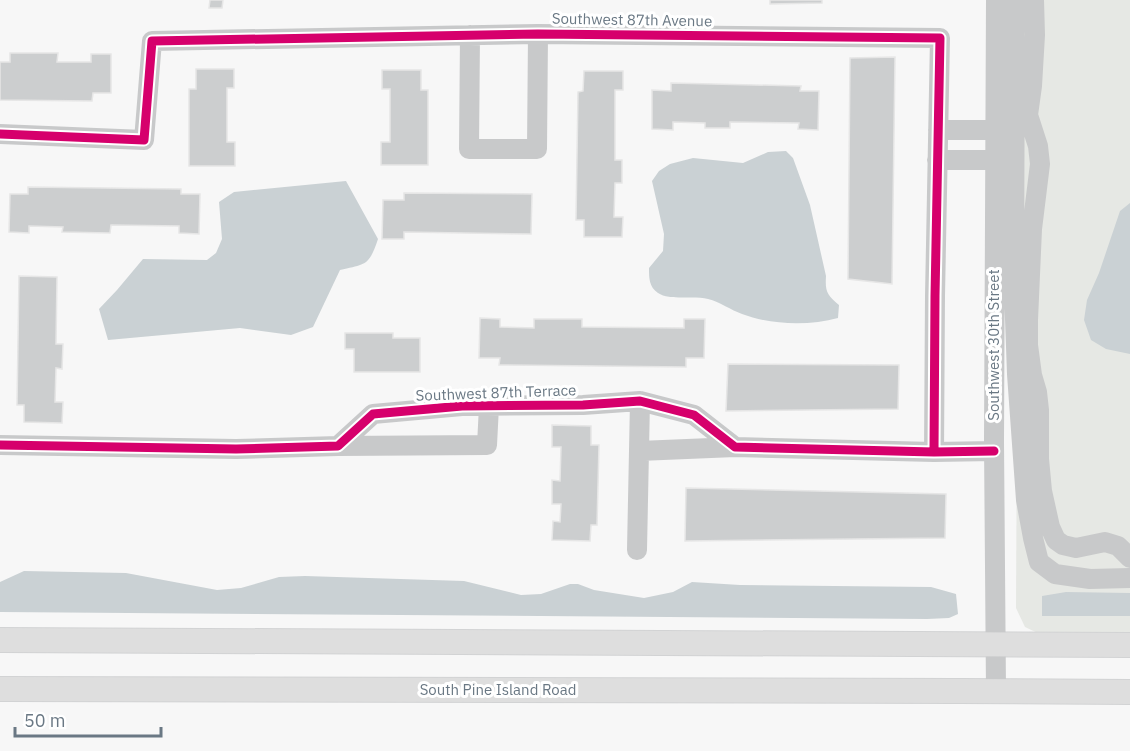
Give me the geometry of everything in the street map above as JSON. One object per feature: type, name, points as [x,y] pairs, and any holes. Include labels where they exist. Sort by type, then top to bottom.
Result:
[{"type":"main road","points":[[0,640],[1130,645]]},
{"type":"main road","name":"South Pine Island Road","points":[[0,689],[1130,692]]},
{"type":"street","name":"Southwest 30th Street","points":[[996,0],[994,450],[996,691]]},
{"type":"street","points":[[1015,0],[1014,292],[1026,500],[1033,538],[1039,562],[1055,574],[1090,579],[1130,578]]},
{"type":"street","points":[[1034,0],[1035,35],[1028,115],[1038,146],[1040,165],[1032,229],[1028,345],[1039,410],[1039,459],[1042,491],[1050,527],[1056,540],[1062,545],[1076,548],[1105,542],[1118,546],[1130,558]]},
{"type":"street","points":[[470,35],[469,149],[537,149],[538,34]]},
{"type":"street","name":"Southwest 87th Avenue","points":[[0,134],[144,140],[152,41],[538,34],[940,38],[934,296],[934,452]]},
{"type":"street","points":[[938,130],[995,130]]},
{"type":"street","points":[[937,160],[995,160]]},
{"type":"street","points":[[637,550],[640,401]]},
{"type":"street","name":"Southwest 87th Terrace","points":[[338,446],[373,414],[462,406],[583,405],[640,401],[694,415],[735,447]]},
{"type":"street","points":[[0,445],[236,449],[487,445],[489,406]]},
{"type":"street","points":[[639,451],[735,447],[934,452],[994,450]]},
{"type":"shaded area","points":[[1019,0],[1130,0],[1130,636],[1044,636],[1025,627],[1016,608]]},
{"type":"shaded area","points":[[786,151],[793,158],[810,205],[827,290],[829,296],[839,305],[838,318],[803,323],[777,322],[753,318],[708,299],[669,297],[655,291],[650,282],[649,268],[663,251],[664,234],[652,181],[659,171],[670,164],[693,158],[743,163],[768,152]]},
{"type":"shaded area","points":[[346,181],[378,239],[369,259],[361,265],[340,270],[313,327],[291,335],[240,328],[108,340],[99,309],[143,259],[207,260],[216,253],[222,239],[219,202],[234,192]]},
{"type":"shaded area","points":[[1130,203],[1130,354],[1106,349],[1091,340],[1084,320],[1087,300],[1099,273],[1120,211]]},
{"type":"shaded area","points":[[24,571],[126,573],[217,590],[241,588],[279,577],[305,576],[464,581],[521,595],[541,594],[570,584],[578,584],[594,590],[644,598],[673,592],[692,582],[740,585],[931,587],[956,594],[958,614],[949,618],[927,619],[0,612],[0,582]]},
{"type":"shaded area","points":[[1066,592],[1130,593],[1130,616],[1042,616],[1042,596]]},
{"type":"building","points":[[210,0],[223,0],[222,8],[209,8]]},
{"type":"building","points":[[770,0],[822,0],[822,3],[770,4]]},
{"type":"building","points":[[10,53],[58,53],[57,62],[91,62],[91,54],[111,54],[111,93],[93,93],[92,101],[0,100],[0,62],[10,62]]},
{"type":"building","points":[[895,57],[892,284],[848,279],[850,58]]},
{"type":"building","points":[[196,69],[234,69],[234,88],[227,88],[227,142],[235,142],[235,166],[189,166],[189,89],[196,89]]},
{"type":"building","points":[[382,70],[421,70],[421,90],[428,90],[428,165],[381,165],[381,142],[390,142],[390,89],[382,89]]},
{"type":"building","points":[[584,71],[623,71],[623,90],[615,90],[615,160],[622,160],[622,183],[615,183],[614,217],[623,217],[622,237],[584,237],[584,220],[576,220],[578,92],[583,91]]},
{"type":"building","points":[[671,83],[801,86],[800,91],[819,91],[818,130],[798,129],[799,123],[730,122],[730,128],[705,128],[705,123],[673,122],[673,130],[652,129],[652,90],[671,91]]},
{"type":"building","points":[[28,187],[181,189],[181,194],[200,194],[199,234],[179,233],[179,226],[111,225],[110,233],[62,232],[63,227],[29,226],[29,233],[9,232],[10,194],[28,194]]},
{"type":"building","points":[[404,193],[532,194],[531,234],[404,232],[404,239],[382,239],[383,200],[404,200]]},
{"type":"building","points":[[19,276],[57,277],[56,344],[63,344],[62,369],[56,368],[55,402],[63,402],[62,423],[24,422],[24,405],[17,405]]},
{"type":"building","points":[[480,318],[500,319],[500,327],[534,328],[534,319],[582,319],[582,327],[684,328],[684,319],[705,319],[704,358],[686,358],[686,367],[499,365],[500,358],[479,358]]},
{"type":"building","points":[[345,333],[393,333],[393,338],[420,338],[420,372],[354,372],[354,349],[345,349]]},
{"type":"building","points":[[728,364],[899,365],[898,409],[726,411]]},
{"type":"building","points":[[552,425],[591,426],[591,445],[599,445],[597,525],[591,525],[590,541],[552,540],[553,521],[560,522],[561,504],[552,504],[552,480],[560,481],[561,447],[552,447]]},
{"type":"building","points":[[686,488],[946,494],[945,538],[685,541]]},
{"type":"cycle path","points":[[0,134],[144,140],[152,41],[538,34],[940,38],[934,452]]},
{"type":"cycle path","points":[[0,445],[236,449],[338,446],[373,414],[462,406],[583,405],[640,401],[694,415],[735,447],[934,452],[994,451]]}]
